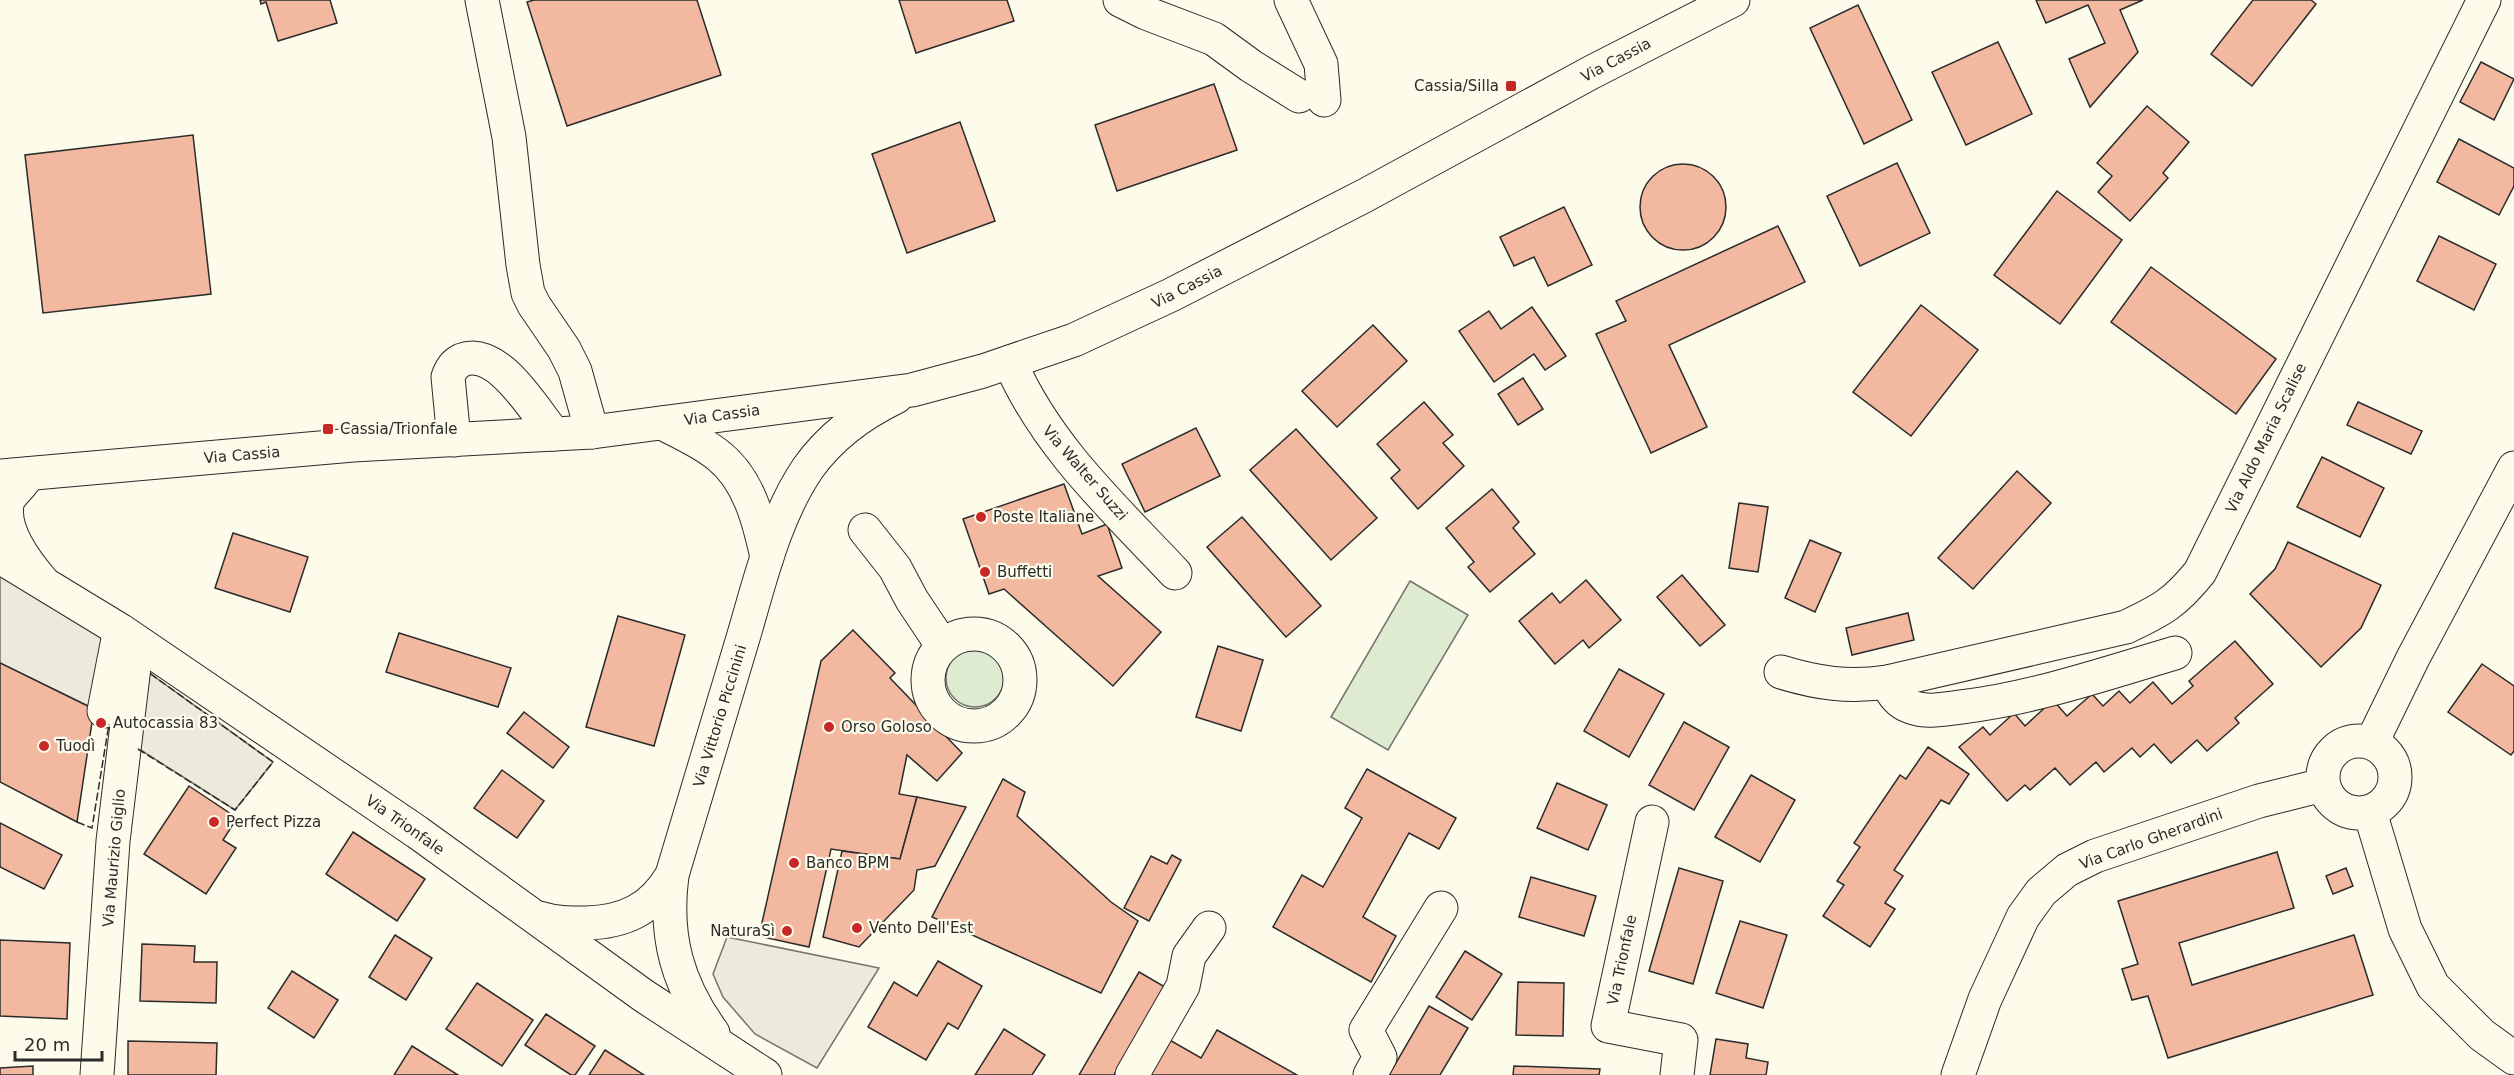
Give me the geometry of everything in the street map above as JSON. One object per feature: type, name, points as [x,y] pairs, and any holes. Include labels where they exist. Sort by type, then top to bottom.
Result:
[{"type":"street","points":[[482,0],[509,137],[528,292],[575,371],[592,432]]},
{"type":"street","points":[[1120,0],[1214,39],[1251,66],[1311,98],[1321,64],[1291,0]]},
{"type":"street","name":"Via Cassia","points":[[14,475],[353,445],[592,432],[912,390],[1010,362],[1091,333],[1172,295],[1364,196],[1592,72],[1733,0]]},
{"type":"street","name":"Via Aldo Maria Scalise","points":[[1781,672],[1816,682],[1837,685],[1868,685],[1887,682],[2126,627],[2154,614],[2179,597],[2200,572],[2484,0]]},
{"type":"street","points":[[454,440],[448,377],[451,369],[458,362],[470,357],[482,358],[499,367],[554,434]]},
{"type":"street","name":"Via Walter Suzzi","points":[[1010,362],[1026,396],[1049,434],[1090,482],[1175,573]]},
{"type":"street","name":"Via Vittorio Piccinini","points":[[722,1045],[689,997],[674,955],[669,918],[672,875],[767,557],[793,493],[821,452],[869,412],[912,390]]},
{"type":"street","points":[[662,423],[713,451],[734,473],[756,513],[767,557]]},
{"type":"street","points":[[2372,742],[2413,658],[2514,468]]},
{"type":"street","name":"Via Trionfale","points":[[14,475],[25,482],[8,500],[4,511],[4,522],[15,547],[42,581]]},
{"type":"street","points":[[865,530],[895,568],[912,600],[942,645]]},
{"type":"street","name":"Via Trionfale","points":[[0,556],[128,636],[417,832],[644,996],[765,1075]]},
{"type":"street","points":[[104,711],[128,636]]},
{"type":"street","name":"Via Maurizio Giglio","points":[[97,1075],[128,636]]},
{"type":"street","points":[[1887,682],[1901,703],[1919,710],[1934,710],[2005,700],[2050,690],[2175,653]]},
{"type":"street","points":[[2353,741],[2372,742],[2390,756],[2396,778],[2394,789],[2380,807],[2370,812],[2360,814],[2341,809],[2327,794],[2324,785],[2325,765],[2335,749],[2353,741]]},
{"type":"street","name":"Via Carlo Gherardini","points":[[1958,1075],[1985,999],[2023,917],[2041,892],[2067,870],[2095,856],[2259,801],[2324,785]]},
{"type":"street","points":[[2370,812],[2405,929],[2433,986],[2481,1035],[2514,1059]]},
{"type":"street","name":"Via Trionfale","points":[[1652,822],[1608,1026],[1681,1041],[1677,1075]]},
{"type":"street","name":"Via Vittorio Piccinini","points":[[534,916],[565,923],[605,922],[621,919],[649,904],[672,875]]},
{"type":"street","points":[[1370,1075],[1380,1057],[1366,1030],[1441,908]]},
{"type":"street","points":[[1132,1075],[1183,986],[1189,956],[1209,928]]},
{"type":"green space","points":[[1410,581],[1468,615],[1388,750],[1331,717]]},
{"type":"green space","points":[[969,649],[981,649],[996,657],[1004,672],[1004,684],[996,699],[981,707],[969,707],[954,699],[946,684],[946,672],[954,657]]},
{"type":"shaded area","points":[[0,572],[106,638],[94,709],[0,663]]},
{"type":"shaded area","points":[[148,672],[273,762],[235,810],[136,747]]},
{"type":"shaded area","points":[[727,937],[879,968],[817,1068],[755,1034],[723,997],[713,974]]},
{"type":"building","points":[[260,0],[330,0],[337,23],[278,41],[266,2],[261,4]]},
{"type":"building","points":[[534,0],[697,0],[721,75],[567,126],[527,2]]},
{"type":"building","points":[[899,0],[1007,0],[1014,21],[916,53]]},
{"type":"building","points":[[2036,0],[2143,0],[2120,10],[2138,52],[2090,107],[2069,59],[2105,43],[2088,5],[2046,23]]},
{"type":"building","points":[[2253,0],[2311,0],[2316,4],[2252,86],[2211,54]]},
{"type":"building","points":[[1858,5],[1912,120],[1864,144],[1810,28]]},
{"type":"building","points":[[1998,42],[2032,114],[1966,145],[1932,72]]},
{"type":"building","points":[[2481,62],[2514,79],[2494,120],[2460,102]]},
{"type":"building","points":[[1214,84],[1237,150],[1117,191],[1095,125]]},
{"type":"building","points":[[2147,106],[2189,142],[2163,173],[2168,178],[2130,221],[2098,192],[2112,176],[2097,163]]},
{"type":"building","points":[[960,122],[995,221],[907,253],[872,154]]},
{"type":"building","points":[[193,135],[211,294],[43,313],[25,155]]},
{"type":"building","points":[[2459,139],[2514,168],[2514,186],[2499,215],[2437,182]]},
{"type":"building","points":[[1897,163],[1930,233],[1860,266],[1827,196]]},
{"type":"building","points":[[1683,164],[1707,171],[1719,183],[1726,207],[1719,231],[1707,243],[1683,250],[1659,243],[1647,231],[1640,207],[1647,183],[1659,171]]},
{"type":"building","points":[[2057,191],[2122,240],[2060,324],[1994,275]]},
{"type":"building","points":[[1564,207],[1592,265],[1548,286],[1534,257],[1514,266],[1500,237]]},
{"type":"building","points":[[1778,226],[1805,282],[1669,345],[1707,427],[1651,453],[1596,334],[1626,321],[1616,301]]},
{"type":"building","points":[[2439,236],[2496,264],[2474,310],[2417,281]]},
{"type":"building","points":[[2151,267],[2276,359],[2236,414],[2111,322]]},
{"type":"building","points":[[1921,305],[1978,350],[1911,436],[1853,392]]},
{"type":"building","points":[[1532,307],[1566,356],[1545,370],[1534,354],[1494,382],[1459,331],[1489,311],[1501,329]]},
{"type":"building","points":[[1373,325],[1407,361],[1337,427],[1302,391]]},
{"type":"building","points":[[1523,378],[1543,409],[1518,425],[1498,394]]},
{"type":"building","points":[[1424,402],[1453,435],[1443,443],[1464,466],[1418,509],[1391,478],[1400,470],[1377,444]]},
{"type":"building","points":[[2358,402],[2422,431],[2411,454],[2347,425]]},
{"type":"building","points":[[1196,428],[1220,476],[1145,512],[1122,464]]},
{"type":"building","points":[[1296,429],[1377,518],[1331,560],[1250,470]]},
{"type":"building","points":[[2322,457],[2384,488],[2360,537],[2297,507]]},
{"type":"building","points":[[2017,471],[2051,503],[1973,589],[1938,558]]},
{"type":"building","points":[[1064,484],[1082,534],[1107,524],[1122,568],[1098,576],[1161,632],[1113,686],[1004,589],[989,594],[963,519]]},
{"type":"building","points":[[1492,489],[1519,522],[1513,528],[1535,554],[1490,592],[1468,567],[1474,562],[1446,528]]},
{"type":"building","points":[[1739,503],[1768,507],[1758,572],[1729,568]]},
{"type":"building","points":[[1242,517],[1321,606],[1286,637],[1207,547]]},
{"type":"building","points":[[233,533],[308,557],[290,612],[215,588]]},
{"type":"building","points":[[1810,540],[1841,553],[1815,612],[1785,598]]},
{"type":"building","points":[[2288,542],[2381,585],[2361,628],[2321,667],[2250,594],[2275,569]]},
{"type":"building","points":[[1682,575],[1725,625],[1700,646],[1657,597]]},
{"type":"building","points":[[1586,580],[1621,620],[1589,648],[1583,640],[1555,664],[1519,621],[1552,593],[1560,603]]},
{"type":"building","points":[[1908,613],[1914,640],[1852,655],[1846,628]]},
{"type":"building","points":[[618,616],[685,635],[654,746],[586,727]]},
{"type":"building","points":[[853,630],[895,673],[890,678],[962,753],[937,781],[907,755],[899,794],[917,797],[900,859],[831,849],[809,947],[759,936],[821,661]]},
{"type":"building","points":[[399,633],[511,668],[498,707],[386,672]]},
{"type":"building","points":[[2235,641],[2273,684],[2235,718],[2239,723],[2207,751],[2197,740],[2171,763],[2154,744],[2140,757],[2132,748],[2104,772],[2096,762],[2070,785],[2055,768],[2030,790],[2025,785],[2007,801],[1959,747],[1983,727],[1990,735],[2014,713],[2025,726],[2053,700],[2067,716],[2092,694],[2103,706],[2119,691],[2130,703],[2153,682],[2172,704],[2193,686],[2189,681]]},
{"type":"building","points":[[1218,646],[1263,660],[1241,731],[1196,717]]},
{"type":"building","name":"Tuodì","points":[[0,663],[94,709],[77,822],[0,782]]},
{"type":"building","points":[[2482,664],[2514,686],[2514,751],[2511,755],[2448,712]]},
{"type":"building","points":[[1619,669],[1664,694],[1629,757],[1584,731]]},
{"type":"building","points":[[524,712],[569,747],[553,768],[507,733]]},
{"type":"building","points":[[1684,722],[1729,747],[1694,810],[1649,785]]},
{"type":"building","points":[[1928,747],[1969,774],[1949,804],[1941,800],[1894,870],[1903,876],[1885,903],[1895,909],[1870,947],[1823,916],[1844,885],[1837,881],[1860,847],[1854,843],[1900,775],[1906,779]]},
{"type":"building","points":[[1367,769],[1456,818],[1439,849],[1409,833],[1363,917],[1396,936],[1371,982],[1273,927],[1302,875],[1323,887],[1362,818],[1345,808]]},
{"type":"building","points":[[502,770],[544,801],[517,838],[474,808]]},
{"type":"building","points":[[1751,775],[1795,800],[1760,862],[1715,837]]},
{"type":"building","points":[[1003,779],[1025,792],[1017,816],[1111,902],[1138,921],[1101,993],[932,917]]},
{"type":"building","points":[[1557,783],[1607,805],[1588,850],[1537,828]]},
{"type":"building","points":[[189,786],[237,818],[223,840],[236,848],[206,894],[144,854]]},
{"type":"building","points":[[917,797],[966,807],[935,866],[917,870],[914,890],[859,947],[823,937],[842,851],[900,859]]},
{"type":"building","points":[[0,823],[62,855],[44,889],[0,867]]},
{"type":"building","points":[[353,832],[425,879],[397,921],[326,874]]},
{"type":"building","points":[[2277,852],[2294,908],[2179,943],[2192,985],[2354,935],[2373,995],[2168,1058],[2148,996],[2132,1000],[2122,969],[2138,964],[2118,901]]},
{"type":"building","points":[[1172,855],[1181,860],[1149,921],[1124,908],[1151,856],[1167,864]]},
{"type":"building","points":[[1679,868],[1723,881],[1693,984],[1649,971]]},
{"type":"building","points":[[2346,868],[2353,886],[2333,894],[2326,876]]},
{"type":"building","points":[[1531,877],[1596,896],[1584,936],[1519,917]]},
{"type":"building","points":[[1740,921],[1787,935],[1763,1008],[1716,993]]},
{"type":"building","points":[[395,935],[432,958],[406,1000],[369,977]]},
{"type":"building","points":[[0,940],[70,943],[67,1019],[0,1016]]},
{"type":"building","points":[[142,944],[195,946],[194,962],[217,962],[216,1003],[140,1001]]},
{"type":"building","points":[[1465,951],[1502,974],[1472,1020],[1436,997]]},
{"type":"building","points":[[938,961],[982,986],[958,1029],[948,1023],[926,1060],[868,1027],[894,982],[917,996]]},
{"type":"building","points":[[292,971],[338,1000],[314,1038],[268,1008]]},
{"type":"building","points":[[1139,972],[1165,987],[1114,1075],[1079,1075]]},
{"type":"building","points":[[1518,982],[1564,983],[1563,1036],[1516,1035]]},
{"type":"building","points":[[477,983],[533,1020],[502,1066],[446,1029]]},
{"type":"building","points":[[1429,1006],[1468,1028],[1440,1075],[1389,1075]]},
{"type":"building","points":[[546,1014],[595,1046],[575,1075],[571,1075],[525,1045]]},
{"type":"building","points":[[1004,1029],[1045,1055],[1032,1075],[975,1075]]},
{"type":"building","points":[[1217,1030],[1297,1075],[1148,1075],[1168,1039],[1201,1058]]},
{"type":"building","points":[[1716,1039],[1748,1044],[1746,1058],[1768,1062],[1766,1075],[1710,1075]]},
{"type":"building","points":[[128,1041],[217,1043],[216,1075],[128,1075]]},
{"type":"building","points":[[412,1046],[458,1075],[394,1075]]},
{"type":"building","points":[[605,1050],[644,1075],[589,1075]]},
{"type":"building","points":[[33,1066],[33,1075],[0,1075],[0,1068]]},
{"type":"building","points":[[1514,1066],[1600,1069],[1599,1075],[1513,1075]]},
{"type":"fence","points":[[138,749],[235,810],[273,762],[148,672]]},
{"type":"fence","points":[[77,822],[92,828],[109,724]]},
{"type":"place","name":"Cassia/Silla","points":[[1511,86]]},
{"type":"place","name":"Cassia/Trionfale","points":[[328,429]]},
{"type":"place","name":"Poste Italiane","points":[[981,517]]},
{"type":"place","name":"Buffetti","points":[[985,572]]},
{"type":"place","name":"Autocassia 83","points":[[101,723]]},
{"type":"place","name":"Orso Goloso","points":[[829,727]]},
{"type":"place","name":"Tuodì","points":[[44,746]]},
{"type":"place","name":"Perfect Pizza","points":[[214,822]]},
{"type":"place","name":"Banco BPM","points":[[794,863]]},
{"type":"place","name":"Vento Dell'Est","points":[[857,928]]},
{"type":"place","name":"NaturaSì","points":[[787,931]]}]
